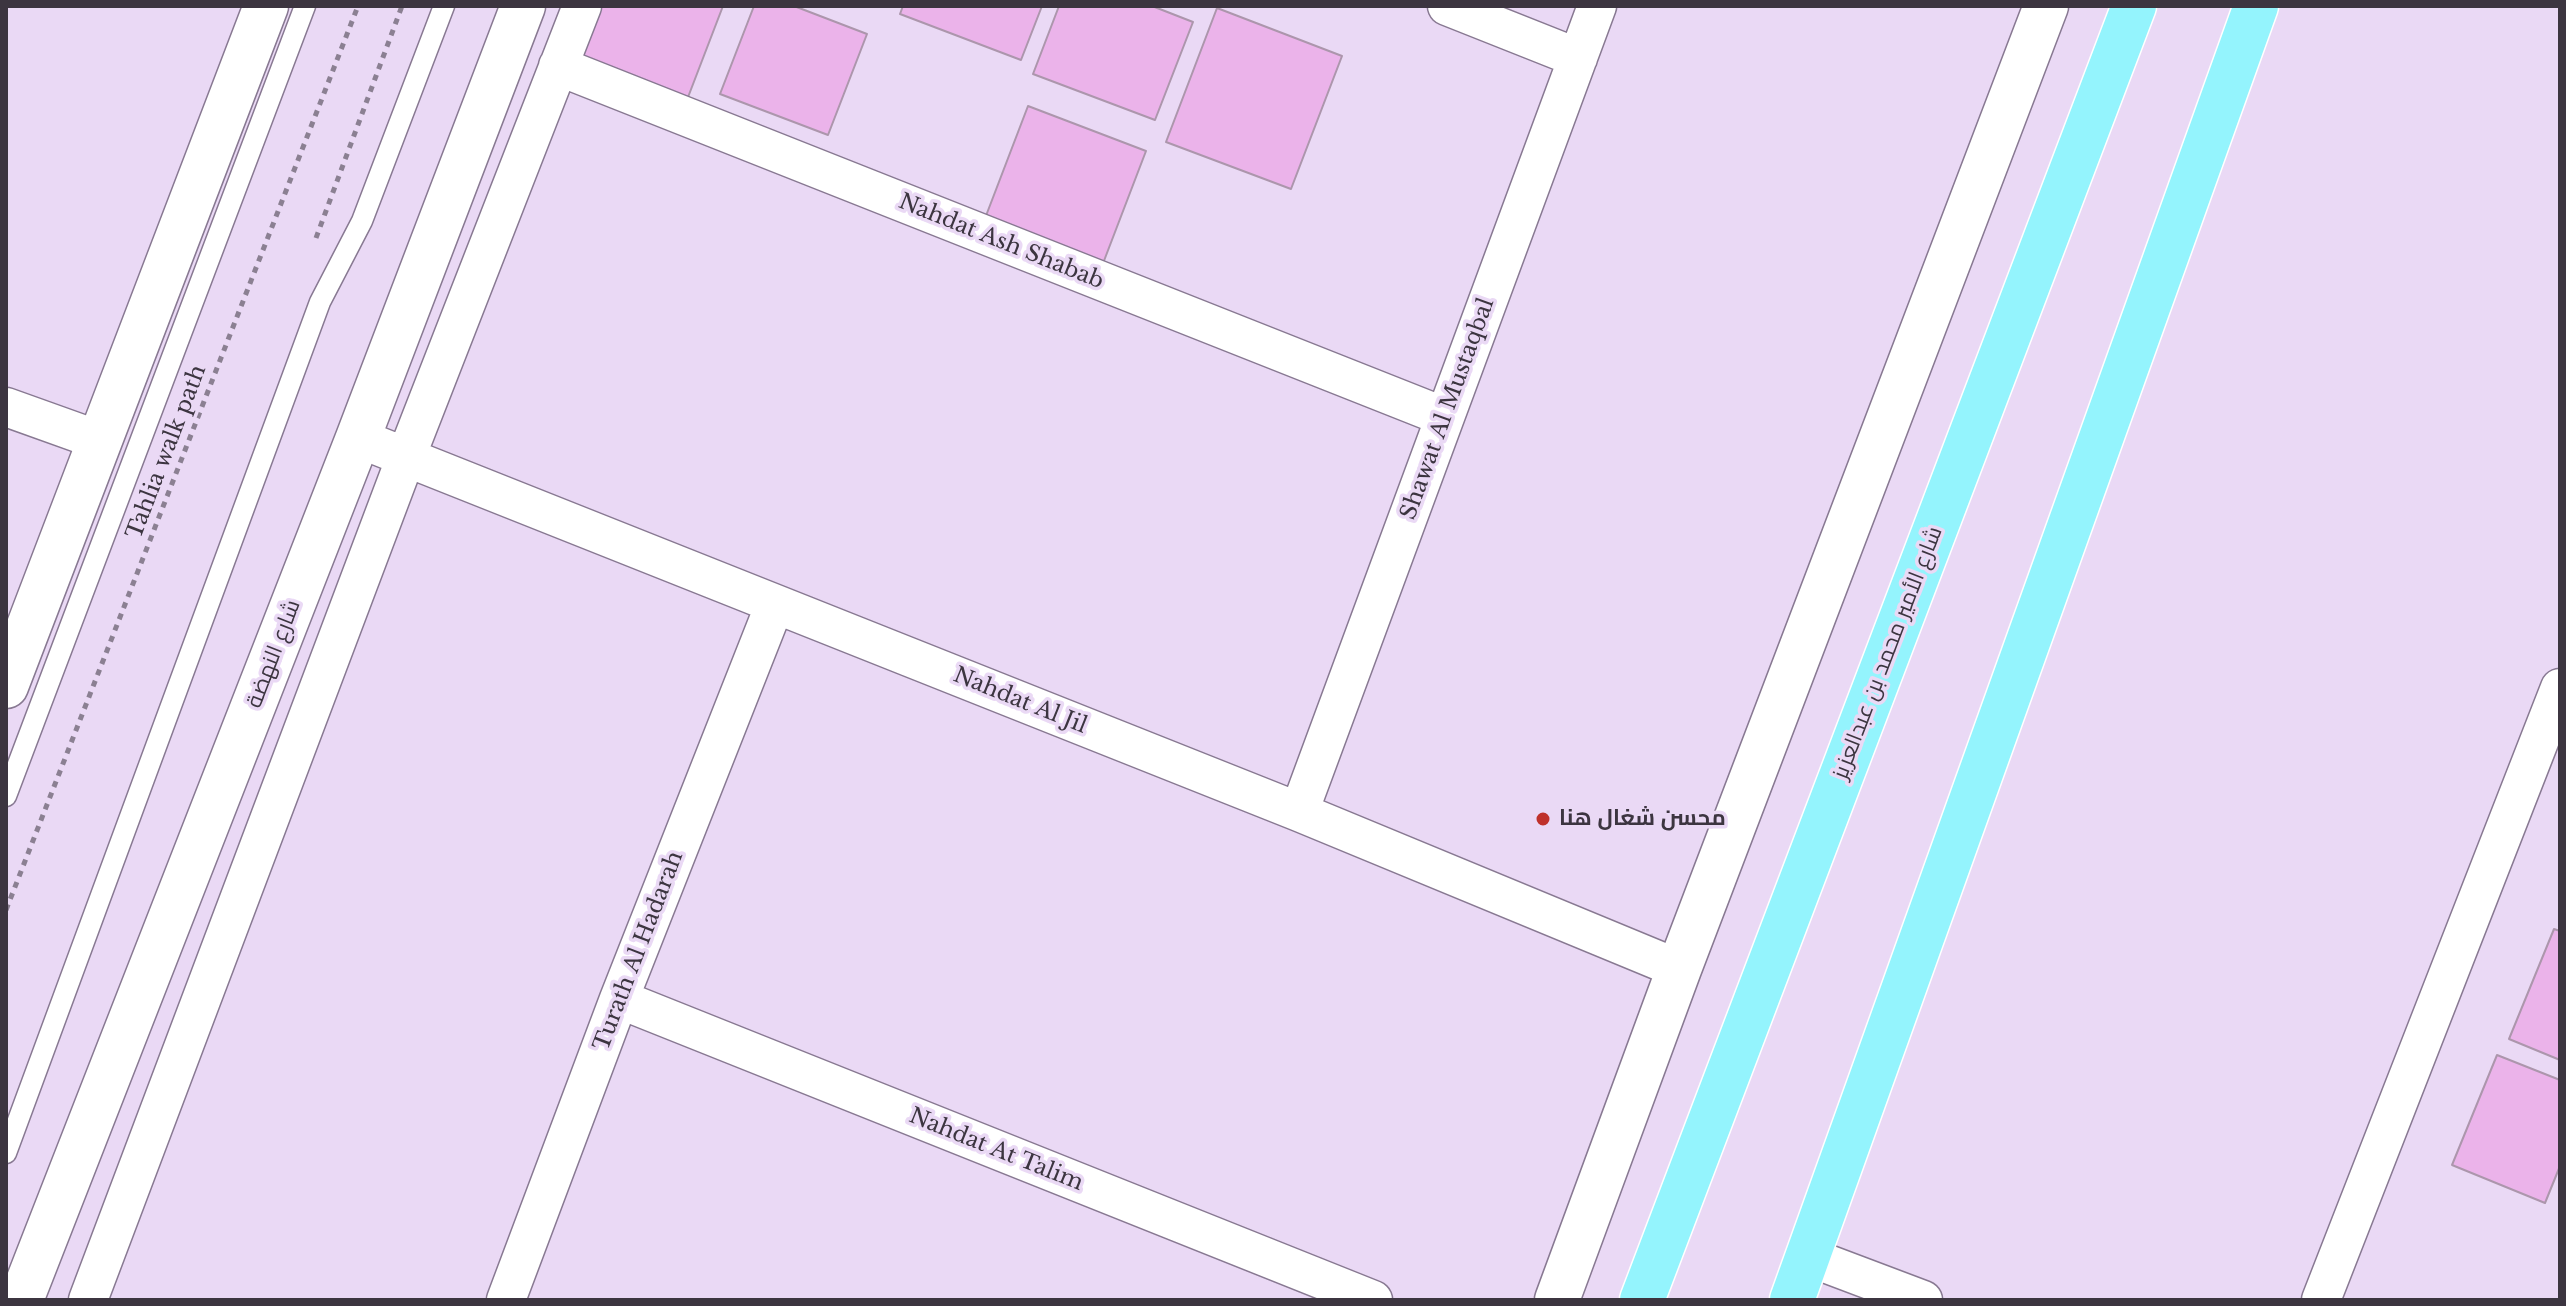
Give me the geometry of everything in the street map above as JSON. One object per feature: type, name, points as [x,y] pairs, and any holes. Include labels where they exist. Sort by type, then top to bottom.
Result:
[{"type":"main road","name":"شارع الأمير محمد بن عبدالعزيز","points":[[1642,1300],[2134,6]]},
{"type":"main road","points":[[1792,1300],[2256,6]]},
{"type":"street","points":[[6,686],[266,6]]},
{"type":"street","name":"شارع النهضة","points":[[21,1300],[358,438],[523,6]]},
{"type":"street","points":[[88,1300],[406,457],[582,6]]},
{"type":"street","points":[[1447,6],[1578,58]]},
{"type":"street","name":"Shawat Al Mustaqbal","points":[[1299,812],[1597,6]]},
{"type":"street","points":[[1557,1300],[1679,969],[2046,6]]},
{"type":"street","name":"Nahdat Ash Shabab","points":[[558,66],[1445,417]]},
{"type":"street","points":[[6,407],[101,441]]},
{"type":"street","name":"Nahdat Al Jil","points":[[358,438],[1299,812],[1679,969]]},
{"type":"street","name":"Turath Al Hadarah","points":[[506,1300],[619,999],[775,604]]},
{"type":"street","points":[[2321,1300],[2560,688]]},
{"type":"street","name":"Nahdat At Talim","points":[[619,999],[1373,1300]]},
{"type":"street","points":[[1809,1257],[1923,1300]]},
{"type":"lane","points":[[6,796],[305,6]]},
{"type":"lane","points":[[6,1153],[320,302],[362,221],[444,6]]},
{"type":"path","name":"Tahlia walk path","points":[[6,910],[358,6]]},
{"type":"building","points":[[591,6],[723,6],[685,105],[570,61]]},
{"type":"building","points":[[754,6],[794,6],[867,34],[828,135],[720,94]]},
{"type":"building","points":[[903,6],[1042,6],[1021,60],[900,14]]},
{"type":"building","points":[[1059,6],[1152,6],[1193,22],[1155,120],[1033,74]]},
{"type":"building","points":[[1217,8],[1342,56],[1291,189],[1166,142]]},
{"type":"building","points":[[1028,106],[1146,151],[1102,266],[984,221]]},
{"type":"building","points":[[2554,929],[2560,931],[2560,1060],[2509,1039]]},
{"type":"building","points":[[2497,1055],[2560,1080],[2560,1166],[2545,1203],[2452,1165]]},
{"type":"place","name":"محسن شغال هنا","points":[[1543,819]]}]
